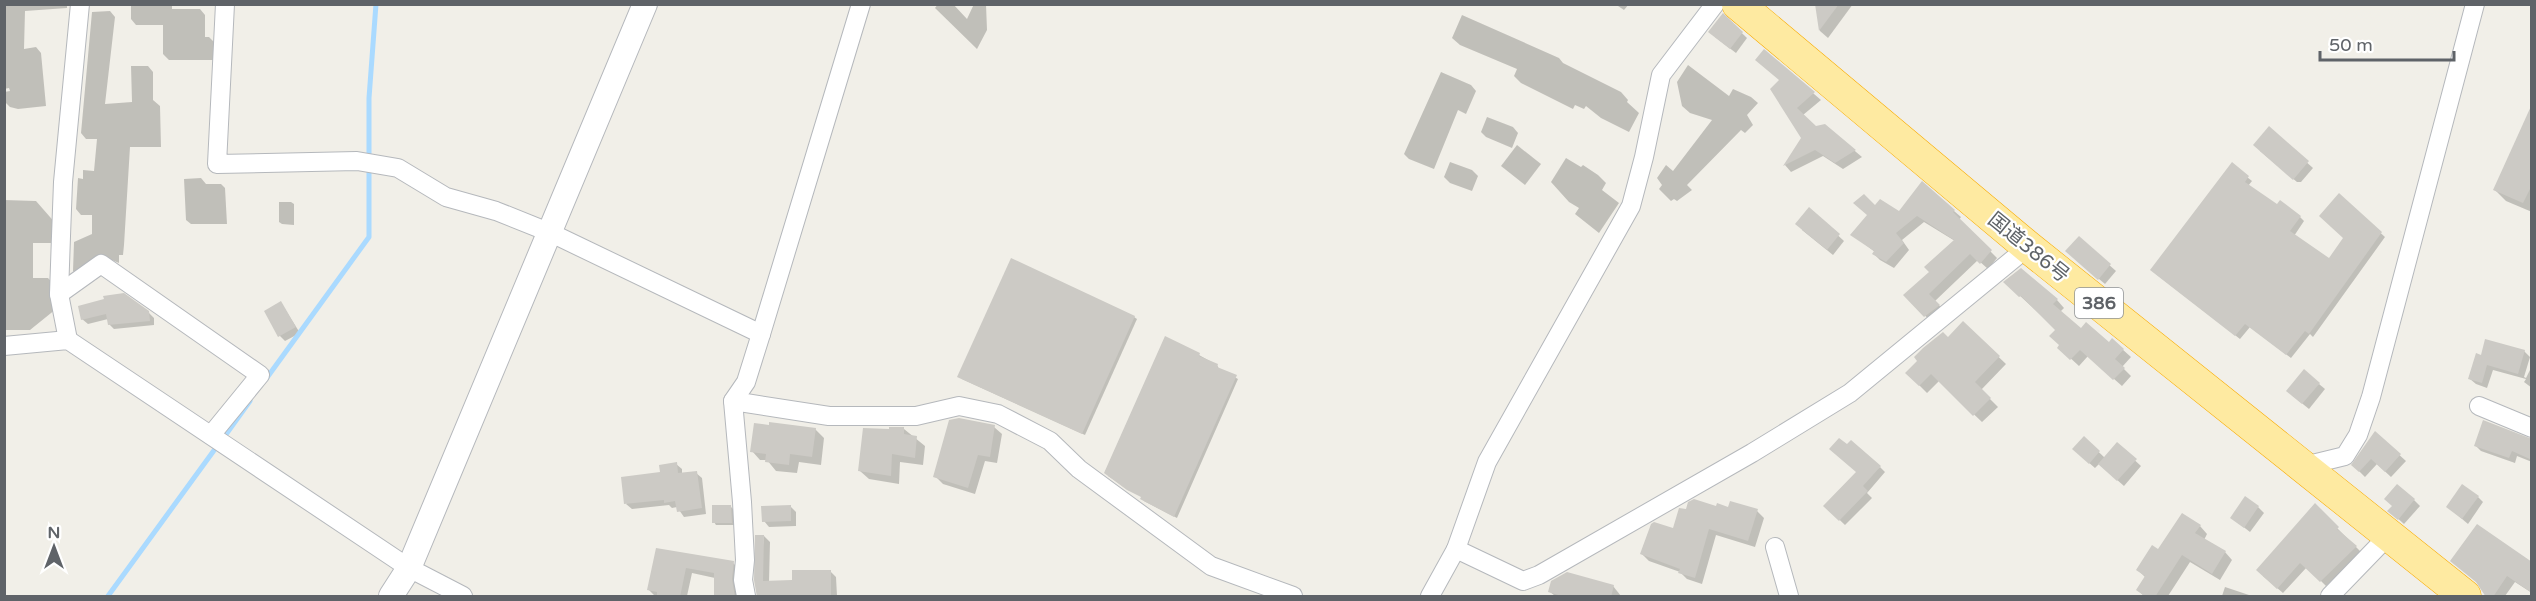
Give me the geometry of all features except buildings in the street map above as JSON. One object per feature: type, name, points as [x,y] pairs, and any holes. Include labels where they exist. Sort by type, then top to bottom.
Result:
[{"type":"highway","name":"国道386号","points":[[1738,4],[2028,247],[2390,534],[2464,597]]},
{"type":"street","points":[[68,340],[59,294],[63,182],[80,4]]},
{"type":"street","points":[[225,4],[218,164],[357,161],[398,168],[446,197],[495,211],[551,233],[761,334]]},
{"type":"street","points":[[391,597],[409,568],[645,4]]},
{"type":"street","points":[[746,597],[743,580],[745,560],[741,482],[732,401],[746,382],[861,4]]},
{"type":"street","points":[[1431,597],[1456,549],[1487,462],[1631,206],[1661,75],[1715,4]]},
{"type":"street","points":[[2304,466],[2344,456],[2358,435],[2371,397],[2475,4]]},
{"type":"street","points":[[1456,549],[1523,581],[1539,574],[1752,453],[1850,393],[2028,247]]},
{"type":"street","points":[[59,294],[101,264],[260,375],[211,435]]},
{"type":"street","points":[[4,346],[68,340],[409,568],[464,597]]},
{"type":"street","points":[[732,401],[829,416],[916,416],[959,406],[998,414],[1050,441],[1079,469],[1211,566],[1293,597]]},
{"type":"street","points":[[2479,406],[2532,428]]},
{"type":"street","points":[[2330,597],[2390,534]]},
{"type":"street","points":[[1775,547],[1789,597]]},
{"type":"waterway","points":[[369,154],[369,98],[376,4]]},
{"type":"waterway","points":[[266,379],[369,237],[369,171]]},
{"type":"waterway","points":[[227,433],[250,401]]},
{"type":"waterway","points":[[108,596],[215,449]]}]
